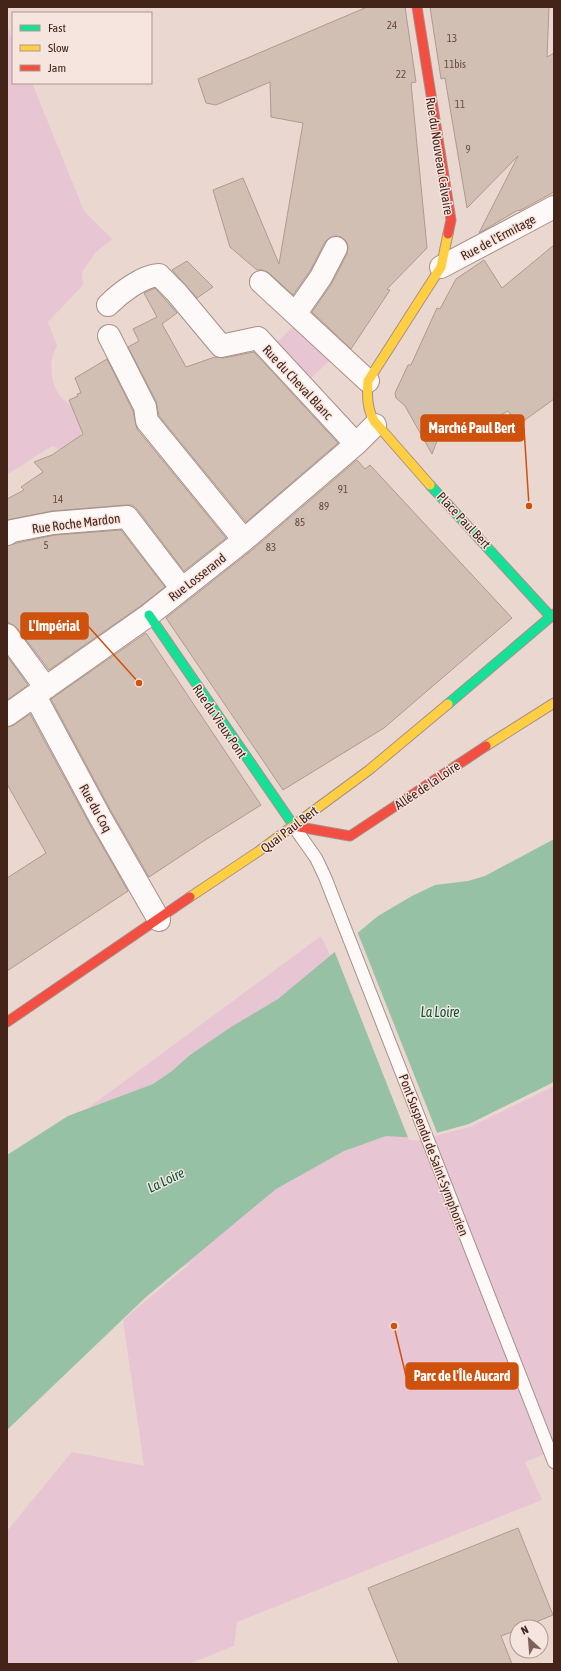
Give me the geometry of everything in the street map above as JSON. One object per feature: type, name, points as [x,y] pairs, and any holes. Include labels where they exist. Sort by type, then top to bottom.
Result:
[{"type":"street","name":"Rue du Nouveau Calvaire","points":[[376,424],[368,411],[366,396],[368,381],[442,267],[451,220],[417,7]]},
{"type":"street","name":"Rue de l'Ermitage","points":[[442,267],[554,207]]},
{"type":"street","points":[[296,313],[321,277],[336,248]]},
{"type":"street","name":"Rue du Cheval Blanc","points":[[108,305],[120,294],[151,275],[159,275],[176,292],[221,346],[258,338],[356,444]]},
{"type":"street","points":[[261,282],[368,381]]},
{"type":"street","points":[[109,336],[145,407],[147,421],[244,540]]},
{"type":"street","name":"Rue Losserand","points":[[7,715],[149,615],[182,589],[244,540],[356,444],[376,424]]},
{"type":"street","name":"Place Paul Bert","points":[[376,424],[553,616]]},
{"type":"street","name":"Rue Roche Mardon","points":[[7,534],[12,531],[53,523],[128,517],[182,589]]},
{"type":"street","name":"Rue du Vieux Pont","points":[[149,615],[293,826]]},
{"type":"street","name":"Quai Paul Bert","points":[[7,1022],[259,851],[369,770],[553,616]]},
{"type":"street","points":[[7,635],[40,692]]},
{"type":"street","name":"Rue du Coq","points":[[40,692],[100,817],[159,920]]},
{"type":"street","name":"Allée de la Loire","points":[[293,826],[350,836],[536,713],[554,703]]},
{"type":"lane","name":"Pont Suspendu de Saint-Symphorien","points":[[293,826],[316,858],[325,877],[554,1462]]},
{"type":"shaded area","points":[[7,28],[12,37],[12,84],[32,84],[84,211],[112,239],[96,252],[82,272],[83,285],[48,322],[57,346],[54,351],[51,368],[53,380],[58,393],[75,412],[82,431],[80,437],[59,450],[53,446],[7,474]]},
{"type":"shaded area","points":[[297,323],[333,357],[307,382],[273,346]]},
{"type":"shaded area","points":[[321,936],[416,1141],[470,1127],[554,1086],[554,1450],[525,1462],[542,1500],[237,1622],[234,1646],[188,1664],[7,1664],[7,1531],[72,1452],[144,1466],[123,1320],[192,1262],[126,1296],[7,1168]]},
{"type":"water","name":"La Loire","points":[[554,839],[554,1082],[469,1124],[418,1138],[386,1136],[344,1151],[276,1189],[146,1297],[7,1430],[7,1155],[68,1116],[153,1084],[172,1071],[190,1055],[231,1027],[278,999],[378,916],[412,896],[435,885],[468,881],[485,876]]},
{"type":"pier","points":[[357,931],[438,1135],[418,1140],[409,1140],[334,950]]},
{"type":"building","points":[[367,7],[405,7],[416,82],[411,83],[427,248],[387,289],[390,290],[351,349],[312,312],[332,283],[347,254],[348,247],[346,241],[341,237],[336,236],[329,238],[325,242],[310,271],[293,295],[269,273],[263,270],[257,270],[230,247],[213,190],[243,178],[279,264],[303,123],[271,117],[270,82],[216,105],[206,103],[198,79]]},
{"type":"building","points":[[430,7],[549,7],[547,57],[554,53],[554,192],[519,211],[518,210],[479,233],[518,156],[467,208],[445,78],[441,79]]},
{"type":"building","points":[[554,245],[554,399],[518,425],[508,411],[461,438],[447,415],[432,454],[405,406],[396,398],[395,393],[408,365],[411,365],[437,308],[440,309],[456,279],[484,260],[502,288]]},
{"type":"building","points":[[187,261],[213,287],[197,298],[172,270]]},
{"type":"building","points":[[155,288],[177,313],[162,324],[186,367],[215,357],[224,358],[254,352],[338,443],[246,522],[159,416],[156,401],[128,347],[139,341],[133,329],[157,317],[144,293]]},
{"type":"building","points":[[107,359],[133,411],[137,429],[226,538],[184,571],[137,509],[132,505],[52,511],[7,520],[7,499],[24,490],[21,487],[43,472],[34,462],[52,455],[83,434],[69,400],[81,393],[75,378]]},
{"type":"building","points":[[357,460],[365,469],[370,465],[512,618],[384,728],[283,790],[166,618],[252,550]]},
{"type":"building","points":[[121,530],[165,587],[142,605],[49,670],[17,628],[7,620],[7,546],[55,535]]},
{"type":"building","points":[[146,633],[261,805],[149,877],[111,811],[51,699]]},
{"type":"building","points":[[7,656],[28,685],[7,700]]},
{"type":"building","points":[[30,714],[128,891],[7,971],[7,878],[46,853],[7,784],[7,727],[14,725]]},
{"type":"building","points":[[518,1528],[553,1615],[543,1619],[509,1619],[509,1633],[501,1636],[512,1664],[399,1664],[368,1588]]},
{"type":"traffic: fast","points":[[430,485],[551,617]]},
{"type":"traffic: fast","points":[[448,704],[554,614]]},
{"type":"traffic: fast","points":[[149,615],[294,826]]},
{"type":"traffic: slow","points":[[430,485],[374,421],[368,402],[368,381],[441,267],[448,234]]},
{"type":"traffic: slow","points":[[486,746],[554,703]]},
{"type":"traffic: slow","points":[[190,897],[259,851],[369,770],[448,704]]},
{"type":"traffic: jam","points":[[417,7],[451,220],[448,234]]},
{"type":"traffic: jam","points":[[294,826],[350,836],[486,746]]},
{"type":"traffic: jam","points":[[7,1022],[190,897]]},
{"type":"place","name":"Marché Paul Bert","points":[[529,506]]},
{"type":"place","name":"L'Impérial","points":[[139,683]]},
{"type":"place","name":"Parc de l'Île Aucard","points":[[394,1326]]}]
